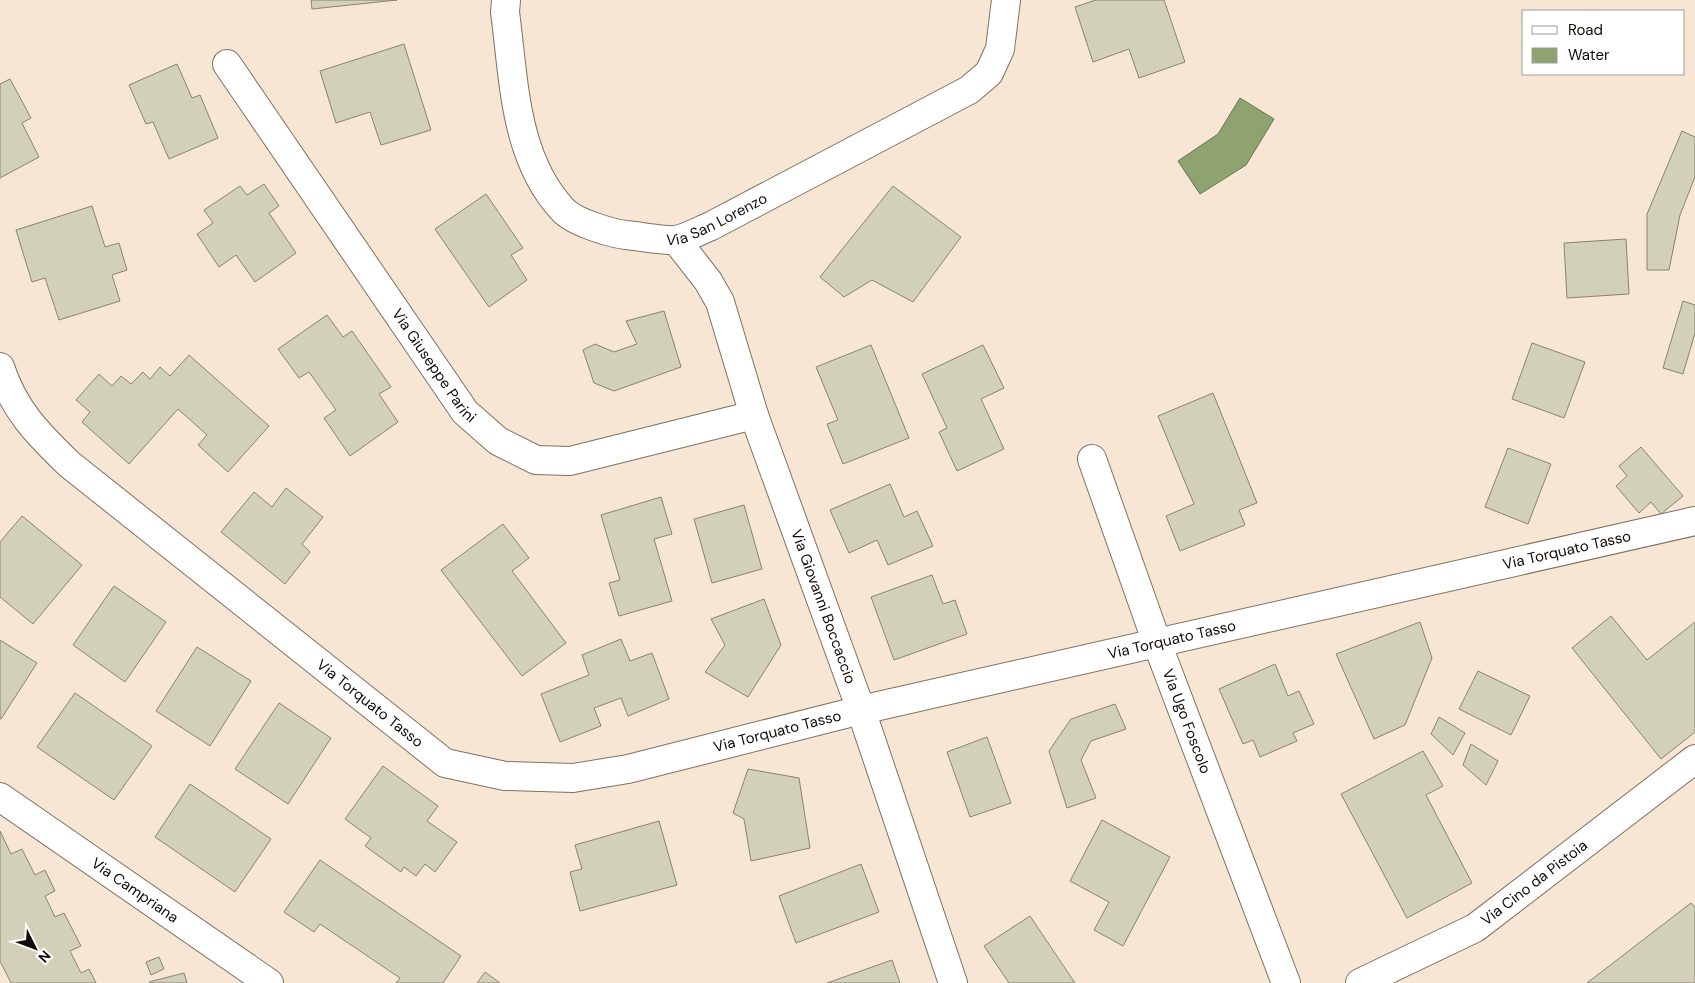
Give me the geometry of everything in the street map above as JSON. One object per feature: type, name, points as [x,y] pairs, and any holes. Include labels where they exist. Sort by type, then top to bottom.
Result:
[{"type":"street","name":"Via San Lorenzo","points":[[506,0],[505,12],[517,110],[525,142],[534,165],[549,190],[564,211],[587,224],[618,234],[676,240],[711,226],[969,90],[989,73],[1000,49],[1006,0]]},
{"type":"street","name":"Via Giuseppe Parini","points":[[227,64],[465,412],[498,441],[536,460],[570,461],[754,416]]},
{"type":"street","name":"Via Giovanni Boccaccio","points":[[676,240],[708,281],[720,302],[754,416],[861,710],[954,983]]},
{"type":"street","name":"Via Torquato Tasso","points":[[0,367],[11,396],[24,417],[69,464],[445,763],[505,776],[573,778],[628,769],[861,710],[1695,521]]},
{"type":"street","name":"Via Ugo Foscolo","points":[[1092,459],[1157,643],[1286,983]]},
{"type":"street","name":"Via Cino da Pistoia","points":[[1360,983],[1475,928],[1695,759]]},
{"type":"street","name":"Via Campriana","points":[[0,797],[269,983]]},
{"type":"water","points":[[1240,98],[1274,119],[1246,165],[1200,194],[1178,161],[1218,134]]},
{"type":"building","points":[[311,0],[397,0],[312,9]]},
{"type":"building","points":[[1096,0],[1164,0],[1185,62],[1139,78],[1129,49],[1093,62],[1075,7]]},
{"type":"building","points":[[404,44],[431,130],[381,145],[370,112],[336,123],[320,71]]},
{"type":"building","points":[[177,64],[192,98],[200,95],[218,138],[169,159],[153,122],[146,124],[129,85]]},
{"type":"building","points":[[10,79],[31,118],[22,123],[39,157],[0,178],[0,84]]},
{"type":"building","points":[[1682,131],[1695,137],[1695,177],[1680,215],[1669,270],[1647,270],[1647,214]]},
{"type":"building","points":[[264,184],[279,206],[269,213],[296,253],[255,282],[236,255],[219,267],[197,234],[213,223],[204,210],[240,186],[247,195]]},
{"type":"building","points":[[893,186],[961,237],[913,302],[872,280],[844,297],[820,277]]},
{"type":"building","points":[[486,194],[523,248],[511,255],[527,280],[489,307],[435,229]]},
{"type":"building","points":[[92,206],[105,247],[119,243],[127,270],[112,275],[120,301],[59,320],[45,278],[32,282],[16,230]]},
{"type":"building","points":[[1626,239],[1629,294],[1567,298],[1564,243]]},
{"type":"building","points":[[1683,301],[1695,305],[1695,333],[1683,374],[1663,368]]},
{"type":"building","points":[[664,311],[681,367],[614,391],[594,383],[583,350],[595,344],[614,352],[637,344],[626,321]]},
{"type":"building","points":[[327,315],[343,337],[352,331],[391,387],[379,394],[398,422],[350,456],[324,418],[336,410],[309,372],[299,378],[278,349]]},
{"type":"building","points":[[1532,343],[1585,362],[1564,418],[1512,399]]},
{"type":"building","points":[[871,345],[909,438],[843,464],[827,424],[838,420],[816,367]]},
{"type":"building","points":[[983,345],[1004,388],[981,399],[1004,449],[957,471],[939,432],[947,428],[922,374]]},
{"type":"building","points":[[189,355],[269,426],[228,472],[198,445],[207,435],[178,409],[129,464],[82,422],[90,412],[76,400],[99,374],[112,386],[121,376],[131,384],[143,372],[150,379],[160,367],[170,376]]},
{"type":"building","points":[[1213,393],[1257,503],[1239,510],[1245,525],[1180,551],[1166,516],[1194,504],[1158,416]]},
{"type":"building","points":[[1641,447],[1683,496],[1661,514],[1651,502],[1639,513],[1616,486],[1627,476],[1619,466]]},
{"type":"building","points":[[1508,448],[1551,464],[1528,524],[1485,507]]},
{"type":"building","points":[[890,484],[904,517],[917,511],[933,546],[888,565],[877,540],[849,553],[830,510]]},
{"type":"building","points":[[286,488],[323,517],[302,544],[310,552],[285,584],[221,532],[254,492],[272,507]]},
{"type":"building","points":[[661,497],[672,534],[654,539],[672,601],[619,616],[609,583],[620,580],[601,515]]},
{"type":"building","points":[[744,505],[762,569],[712,583],[694,519]]},
{"type":"building","points":[[22,516],[82,565],[33,624],[0,597],[0,542]]},
{"type":"building","points":[[503,524],[529,558],[512,571],[566,643],[522,676],[441,570]]},
{"type":"building","points":[[932,575],[943,604],[955,600],[967,634],[894,660],[871,597]]},
{"type":"building","points":[[114,586],[166,622],[125,682],[73,645]]},
{"type":"building","points":[[764,599],[781,645],[748,697],[705,672],[725,645],[711,619]]},
{"type":"building","points":[[1611,616],[1647,660],[1695,622],[1695,732],[1661,759],[1572,648]]},
{"type":"building","points":[[1420,622],[1432,658],[1405,725],[1374,739],[1336,654]]},
{"type":"building","points":[[621,639],[630,661],[652,653],[669,699],[628,716],[621,698],[594,708],[601,726],[560,742],[541,694],[589,675],[582,655]]},
{"type":"building","points":[[0,640],[37,663],[1,719],[0,719]]},
{"type":"building","points":[[197,647],[251,681],[210,746],[156,711]]},
{"type":"building","points":[[1275,664],[1288,696],[1299,691],[1314,724],[1293,733],[1297,741],[1260,757],[1253,740],[1243,744],[1219,689]]},
{"type":"building","points":[[1478,671],[1530,696],[1511,735],[1459,709]]},
{"type":"building","points":[[75,693],[152,746],[114,800],[37,747]]},
{"type":"building","points":[[279,703],[331,738],[288,804],[235,769]]},
{"type":"building","points":[[1115,704],[1126,729],[1091,741],[1081,760],[1096,798],[1067,808],[1049,751],[1071,719]]},
{"type":"building","points":[[1439,717],[1465,733],[1453,755],[1431,734]]},
{"type":"building","points":[[987,737],[1011,803],[970,817],[947,752]]},
{"type":"building","points":[[1471,744],[1498,761],[1486,785],[1463,765]]},
{"type":"building","points":[[1423,751],[1443,786],[1426,795],[1472,883],[1407,918],[1341,794]]},
{"type":"building","points":[[383,766],[438,806],[427,821],[457,842],[435,872],[425,864],[416,876],[404,867],[401,872],[365,846],[371,838],[345,819]]},
{"type":"building","points":[[748,769],[799,778],[810,848],[751,861],[744,819],[733,813]]},
{"type":"building","points":[[190,784],[271,839],[235,892],[155,837]]},
{"type":"building","points":[[1102,820],[1170,857],[1123,946],[1094,930],[1109,902],[1070,881]]},
{"type":"building","points":[[659,821],[677,885],[580,911],[570,872],[582,869],[575,845]]},
{"type":"building","points":[[0,831],[11,854],[22,849],[35,875],[45,870],[55,891],[45,896],[55,917],[64,913],[81,946],[70,951],[81,973],[89,969],[96,983],[11,983],[0,961]]},
{"type":"building","points":[[320,860],[461,956],[443,983],[396,983],[400,978],[320,924],[314,932],[284,912]]},
{"type":"building","points":[[861,864],[879,912],[796,943],[779,896]]},
{"type":"building","points":[[1691,903],[1695,907],[1695,983],[1587,983]]},
{"type":"building","points":[[1030,916],[1075,983],[1009,983],[984,946]]},
{"type":"building","points":[[159,957],[164,969],[151,975],[146,962]]},
{"type":"building","points":[[892,960],[900,983],[827,983]]},
{"type":"building","points":[[485,972],[500,983],[477,983]]},
{"type":"building","points":[[184,973],[187,983],[149,982]]}]
